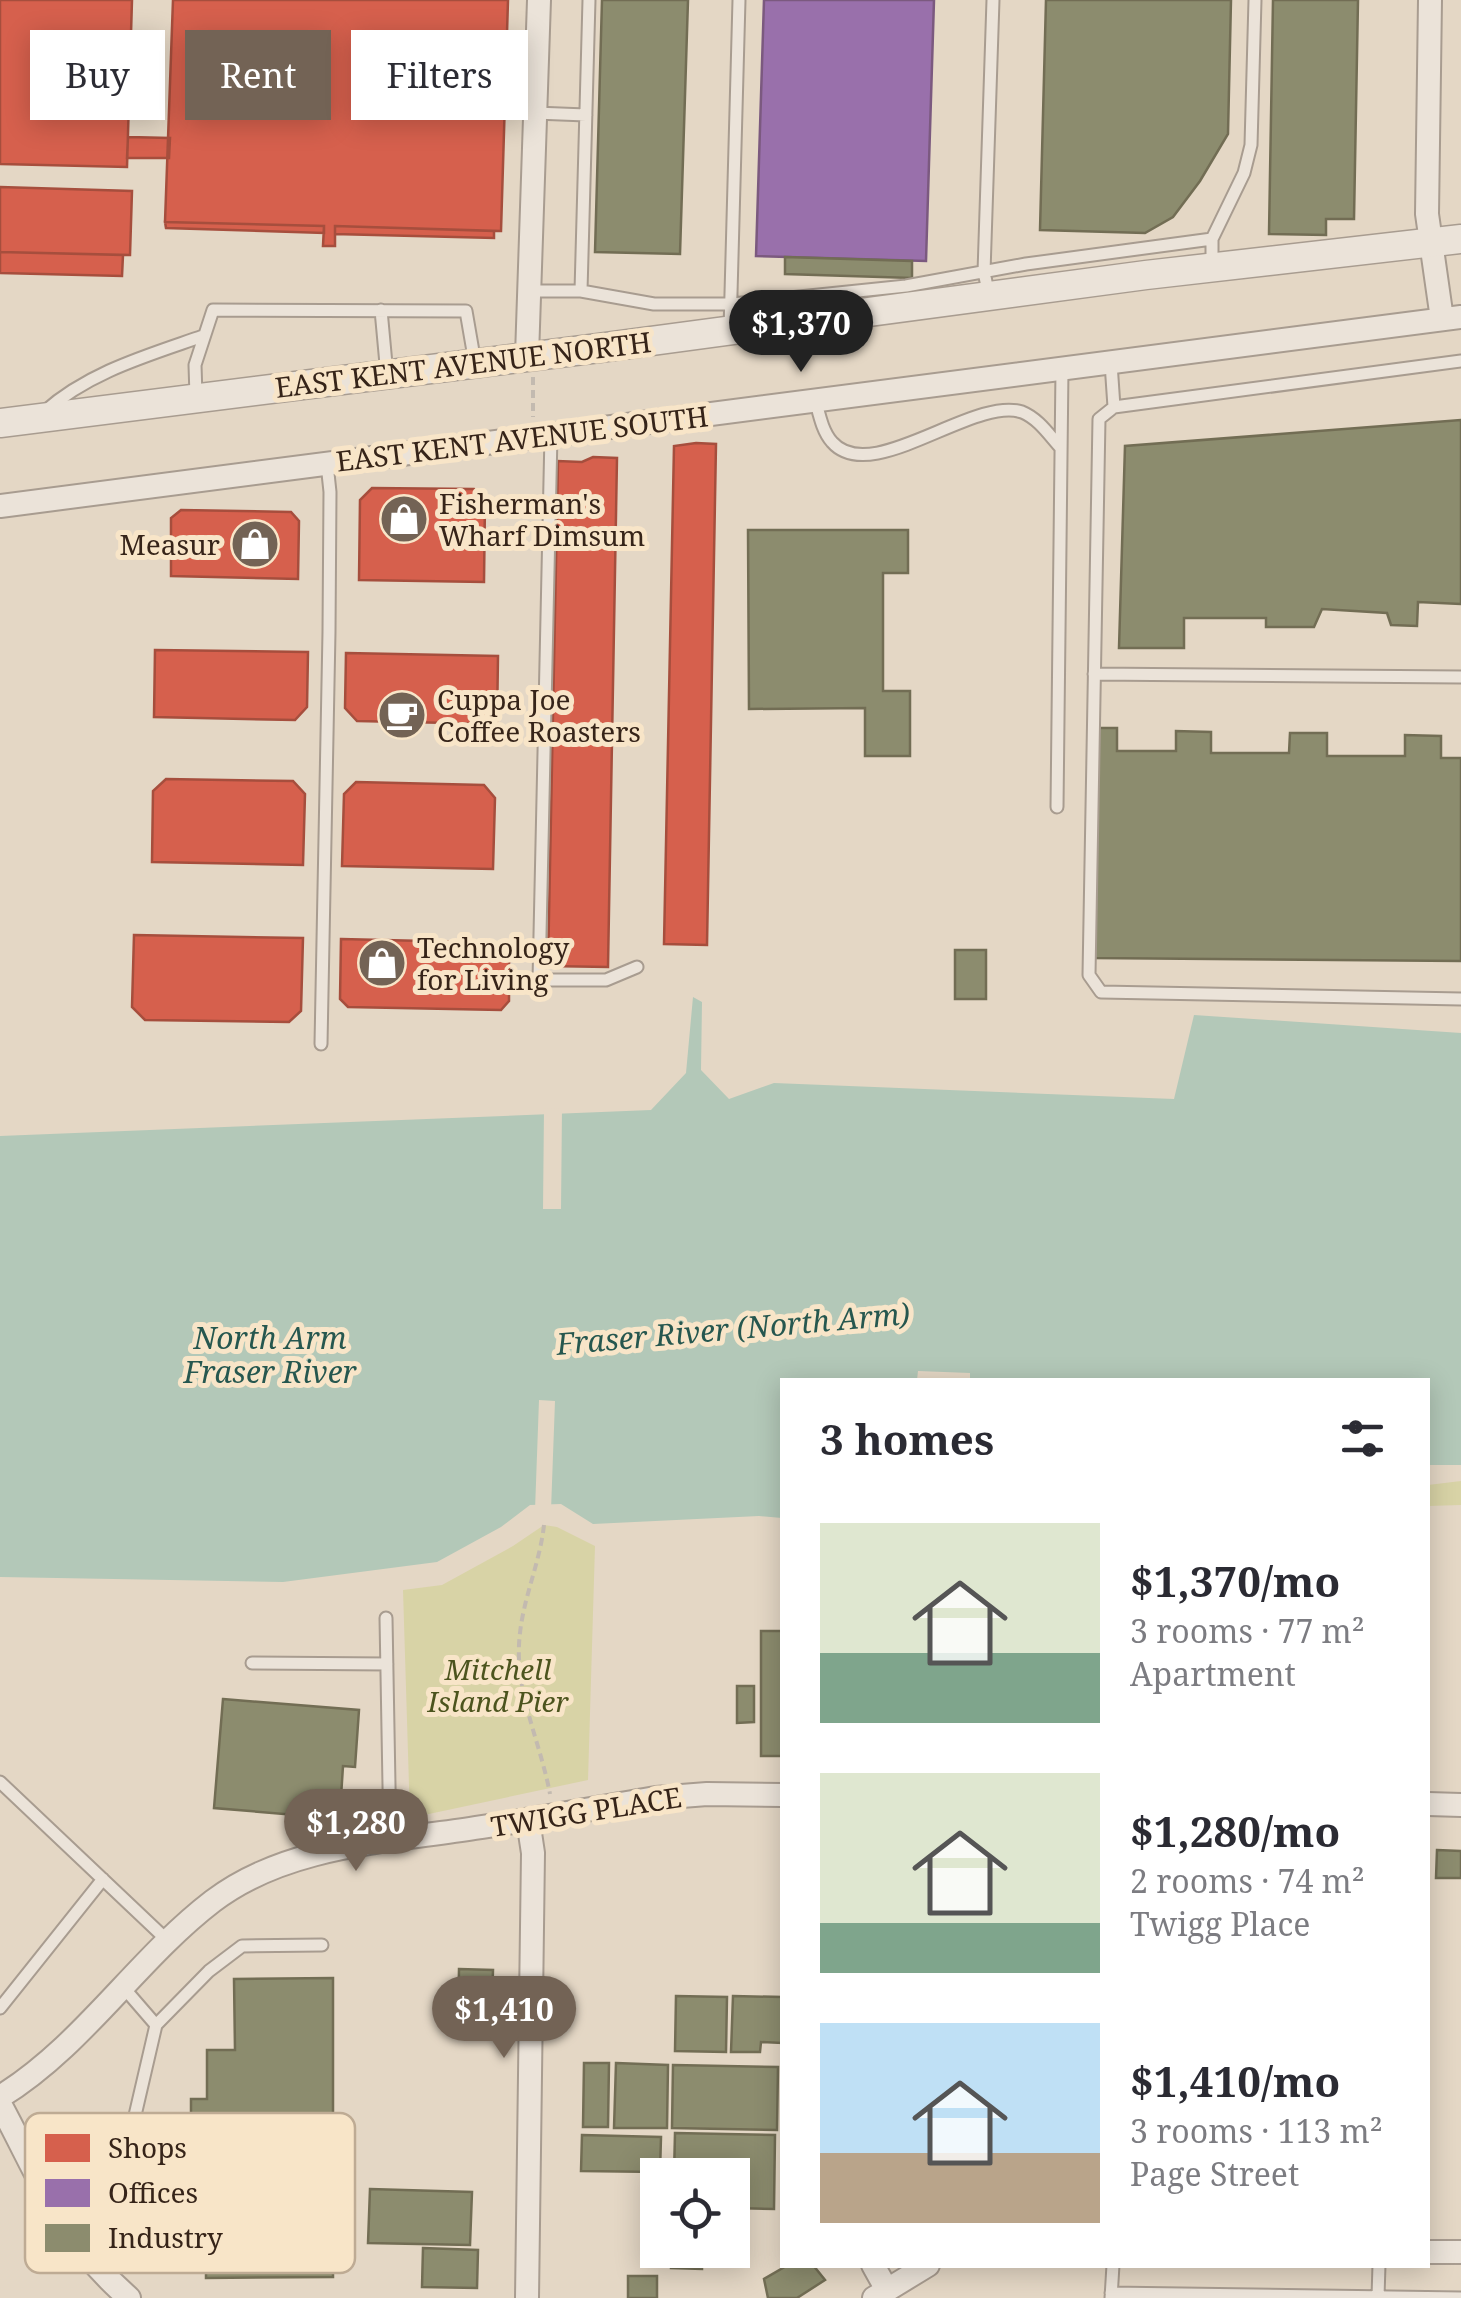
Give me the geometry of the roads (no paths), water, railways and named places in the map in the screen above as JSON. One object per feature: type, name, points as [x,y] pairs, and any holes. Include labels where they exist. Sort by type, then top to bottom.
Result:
[{"type":"street","points":[[532,355],[529,291],[539,0]]},
{"type":"street","points":[[1430,0],[1427,214],[1452,318]]},
{"type":"street","name":"EAST KENT AVENUE NORTH","points":[[0,423],[475,363],[731,317],[1212,253],[1461,239]]},
{"type":"street","name":"EAST KENT AVENUE SOUTH","points":[[0,506],[1452,318]]},
{"type":"street","name":"TWIGG PLACE","points":[[0,2101],[59,2054],[168,1942],[215,1900],[266,1870],[335,1851],[684,1795],[780,1795]]},
{"type":"street","points":[[1430,1804],[1461,1804]]},
{"type":"street","points":[[527,2298],[533,1853],[528,1820]]},
{"type":"street","points":[[0,2101],[25,2155]]},
{"type":"street","points":[[1430,2252],[1461,2252]]},
{"type":"street","points":[[875,2268],[880,2294],[923,2268]]},
{"type":"street","points":[[104,2273],[129,2298]]},
{"type":"lane","points":[[581,291],[589,0]]},
{"type":"lane","points":[[529,291],[581,291],[731,317],[740,0]]},
{"type":"lane","points":[[986,284],[993,0]]},
{"type":"lane","points":[[1212,253],[1251,145],[1255,0]]},
{"type":"lane","points":[[535,113],[586,115]]},
{"type":"lane","points":[[196,397],[195,365],[213,310],[466,311],[475,363]]},
{"type":"lane","points":[[381,310],[386,375]]},
{"type":"lane","points":[[37,418],[78,385],[102,372],[203,336]]},
{"type":"lane","points":[[1461,361],[1114,407],[1099,419],[1089,975],[1102,992],[1461,999]]},
{"type":"lane","points":[[1112,362],[1114,407]]},
{"type":"lane","points":[[1056,808],[1062,368]]},
{"type":"lane","points":[[815,400],[831,442],[853,454],[886,450],[1006,410],[1028,415],[1061,449]]},
{"type":"lane","points":[[541,436],[539,980],[606,980],[637,967]]},
{"type":"lane","points":[[321,1044],[329,632],[327,464]]},
{"type":"lane","points":[[1094,674],[1461,677]]},
{"type":"lane","points":[[386,1618],[390,1842]]},
{"type":"lane","points":[[252,1664],[387,1664]]},
{"type":"lane","points":[[0,1782],[168,1942]]},
{"type":"lane","points":[[0,2008],[103,1879]]},
{"type":"lane","points":[[136,2113],[156,2025],[209,1971],[242,1946],[322,1945]]},
{"type":"lane","points":[[124,1988],[156,2025]]},
{"type":"lane","points":[[1112,2268],[1111,2296],[1461,2298]]},
{"type":"lane","points":[[1378,2297],[1379,2268]]},
{"type":"water","name":"North Arm Fraser River","points":[[693,997],[702,1002],[701,1070],[729,1099],[774,1083],[1174,1099],[1194,1015],[1461,1033],[1461,1465],[1430,1465],[1430,1378],[780,1378],[780,1518],[593,1524],[561,1504],[530,1505],[501,1527],[437,1562],[283,1582],[0,1577],[0,1136],[651,1110],[686,1073]]},
{"type":"place","name":"Fisherman's Wharf Dimsum","points":[[404,519]]},
{"type":"place","name":"Measur","points":[[255,544]]},
{"type":"place","name":"Cuppa Joe Coffee Roasters","points":[[402,715]]},
{"type":"place","name":"Technology for Living","points":[[382,963]]},
{"type":"water label","name":"Fraser River (North Arm)","points":[[733,1328]]},
{"type":"park label","name":"Mitchell Island Pier","points":[[498,1685]]}]
